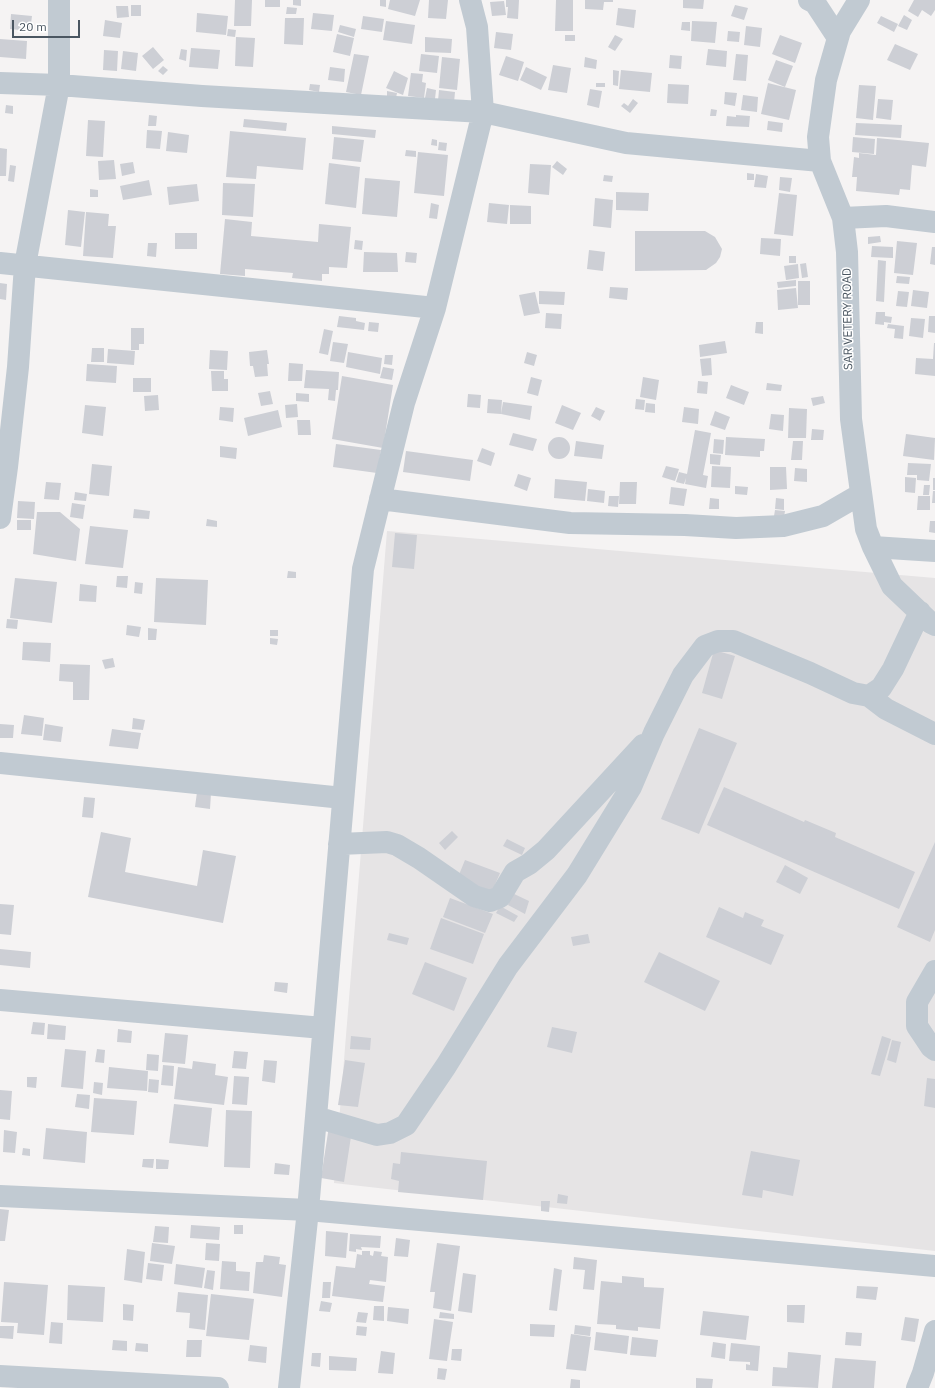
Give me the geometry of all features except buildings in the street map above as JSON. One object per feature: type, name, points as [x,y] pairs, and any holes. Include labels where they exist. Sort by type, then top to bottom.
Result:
[{"type":"street","points":[[0,518],[4,466],[18,367],[25,265],[59,85],[59,0]]},
{"type":"street","points":[[289,1388],[308,1210],[363,569],[404,403],[435,308],[483,112],[477,27],[470,0]]},
{"type":"street","points":[[808,0],[815,4],[838,38]]},
{"type":"street","name":"SAR VETERY ROAD","points":[[859,0],[840,31],[826,80],[818,137],[820,161],[843,218],[847,252],[851,420],[866,529],[892,586],[927,618]]},
{"type":"street","points":[[0,83],[59,85],[210,96],[483,112],[626,143],[820,161]]},
{"type":"street","points":[[843,218],[886,216],[935,222]]},
{"type":"street","points":[[0,263],[435,308]]},
{"type":"street","points":[[380,499],[570,523],[685,525],[736,528],[783,526],[823,516],[861,494]]},
{"type":"street","points":[[873,547],[935,551]]},
{"type":"street","points":[[869,696],[881,688],[927,618]]},
{"type":"street","points":[[316,1117],[377,1134],[390,1133],[406,1125],[446,1066],[508,966],[577,875],[632,786],[654,733],[683,675],[706,646],[718,642],[733,641],[810,673],[853,693],[869,696],[886,709],[935,734]]},
{"type":"street","points":[[339,844],[387,842],[397,845],[420,858],[474,896],[490,901],[500,897],[515,872],[529,864],[546,850],[654,733]]},
{"type":"street","points":[[0,763],[343,798]]},
{"type":"street","points":[[935,971],[917,1002],[917,1026],[931,1047],[935,1050]]},
{"type":"street","points":[[0,1000],[323,1028]]},
{"type":"street","points":[[0,1196],[308,1210],[935,1266]]},
{"type":"street","points":[[917,1388],[923,1373],[935,1331]]},
{"type":"street","points":[[0,1376],[218,1388]]},
{"type":"shaded area","points":[[387,531],[935,578],[935,1251],[334,1183]]}]
